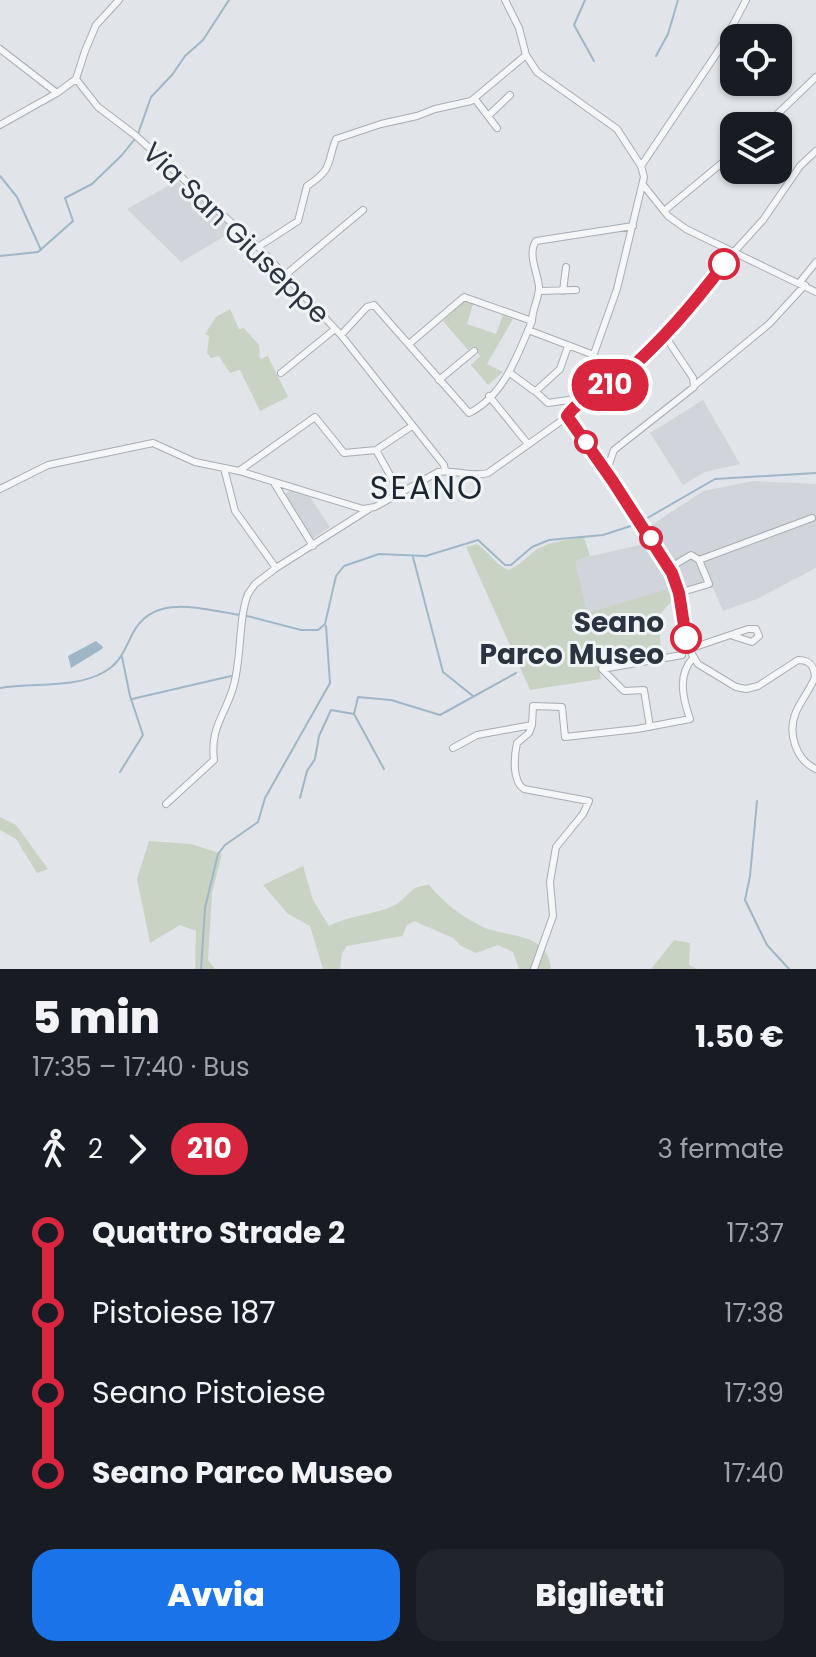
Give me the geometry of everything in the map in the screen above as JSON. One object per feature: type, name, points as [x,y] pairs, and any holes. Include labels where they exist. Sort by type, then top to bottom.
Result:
[{"type":"street","points":[[0,125],[76,79],[96,25],[119,0]]},
{"type":"street","points":[[505,0],[519,28],[526,55],[537,72],[617,129],[641,166],[644,186],[617,289],[580,393],[580,401]]},
{"type":"street","points":[[641,166],[737,21],[746,0]]},
{"type":"street","points":[[0,49],[57,93]]},
{"type":"street","points":[[258,247],[298,221],[307,186],[322,176],[331,162],[336,139],[475,99],[526,55]]},
{"type":"street","points":[[780,112],[816,77]]},
{"type":"street","name":"Via San Giuseppe","points":[[76,79],[98,107],[137,137],[258,247],[341,335],[444,469]]},
{"type":"street","points":[[488,116],[510,95]]},
{"type":"street","points":[[475,99],[497,128]]},
{"type":"street","points":[[166,804],[214,760],[213,734],[232,691],[248,594],[255,584],[369,509],[444,469],[468,475],[488,473],[567,416],[580,401],[618,379],[683,318],[816,151]]},
{"type":"street","points":[[806,161],[816,159]]},
{"type":"street","points":[[664,211],[720,165]]},
{"type":"street","points":[[644,186],[664,211],[686,229],[816,292]]},
{"type":"street","points":[[284,276],[363,210]]},
{"type":"street","points":[[341,335],[367,307],[374,305],[467,413],[473,412],[510,373],[532,321],[539,291],[532,249],[536,241],[633,226]]},
{"type":"street","points":[[599,461],[769,324],[816,262]]},
{"type":"street","points":[[563,291],[566,267]]},
{"type":"street","points":[[539,291],[576,290]]},
{"type":"street","points":[[409,344],[464,297],[532,321]]},
{"type":"street","points":[[281,373],[335,329]]},
{"type":"street","points":[[528,330],[594,355]]},
{"type":"street","points":[[665,336],[695,383]]},
{"type":"street","points":[[536,391],[560,369],[568,346]]},
{"type":"street","points":[[439,380],[474,351]]},
{"type":"street","points":[[510,373],[548,403],[580,401]]},
{"type":"street","points":[[489,396],[528,444]]},
{"type":"street","points":[[567,416],[669,568],[679,593],[689,649],[698,664],[729,683],[746,689],[761,684],[791,663],[798,660],[809,662],[815,677],[794,715],[792,727],[800,756],[816,769]]},
{"type":"street","points":[[239,471],[315,417],[344,453],[376,450],[412,426]]},
{"type":"street","points":[[0,489],[48,465],[148,443],[165,446],[195,462],[239,471],[329,500],[369,509]]},
{"type":"street","points":[[608,474],[614,456],[623,444]]},
{"type":"street","points":[[376,450],[400,493]]},
{"type":"street","points":[[608,474],[611,454]]},
{"type":"street","points":[[224,468],[235,511],[276,568]]},
{"type":"street","points":[[274,483],[313,546]]},
{"type":"street","points":[[699,560],[812,518]]},
{"type":"street","points":[[669,568],[691,555],[699,560],[709,584],[679,593]]},
{"type":"street","points":[[689,649],[733,636]]},
{"type":"street","points":[[534,969],[553,916],[550,882],[556,847],[583,814],[589,801],[519,786],[516,778],[517,743],[529,733],[533,706],[546,704],[562,707],[565,737],[690,719],[682,689],[689,649]]},
{"type":"street","points":[[650,727],[644,690],[624,691],[602,669],[682,655]]},
{"type":"street","points":[[684,673],[693,658]]},
{"type":"street","points":[[453,748],[477,735],[532,725]]},
{"type":"shaded area","points":[[177,181],[235,230],[181,262],[127,209]]},
{"type":"shaded area","points":[[703,400],[740,464],[705,472],[683,485],[650,433]]},
{"type":"shaded area","points":[[753,481],[816,484],[816,568],[757,599],[723,611],[713,588],[680,587],[587,613],[574,560],[644,544],[641,532],[703,491]]},
{"type":"shaded area","points":[[290,490],[310,497],[330,527],[312,539],[284,496]]},
{"type":"green space","points":[[464,301],[473,304],[467,324],[496,334],[503,315],[513,319],[487,364],[503,372],[488,385],[471,365],[480,356],[473,346],[468,350],[443,321]]},
{"type":"green space","points":[[230,309],[239,329],[244,328],[259,345],[260,359],[268,356],[288,397],[260,411],[240,370],[230,373],[219,356],[211,358],[207,353],[209,336],[205,334],[216,317]]},
{"type":"green space","points":[[584,537],[590,556],[575,561],[587,613],[669,589],[672,601],[659,615],[661,656],[599,668],[601,679],[530,690],[466,547],[477,544],[508,570],[544,546]]},
{"type":"green space","points":[[0,817],[16,825],[48,869],[37,873],[16,839],[0,830]]},
{"type":"green space","points":[[149,841],[191,844],[222,854],[212,893],[208,960],[215,969],[195,969],[196,931],[180,925],[150,943],[137,879]]},
{"type":"green space","points":[[303,866],[313,900],[329,926],[390,907],[414,889],[429,885],[454,909],[475,923],[535,942],[543,948],[551,969],[519,969],[513,952],[498,945],[476,953],[453,938],[414,921],[406,926],[403,936],[347,946],[342,953],[340,969],[323,969],[310,926],[288,914],[263,885]]},
{"type":"green space","points":[[674,940],[690,943],[689,965],[697,969],[651,969]]},
{"type":"water","points":[[96,641],[102,649],[71,668],[68,656]]},
{"type":"waterway","points":[[138,134],[151,97],[185,56],[203,40],[229,0]]},
{"type":"waterway","points":[[585,0],[574,25],[594,61]]},
{"type":"waterway","points":[[656,56],[668,34],[678,0]]},
{"type":"waterway","points":[[0,256],[38,252],[73,221],[65,198],[92,184],[134,140]]},
{"type":"waterway","points":[[0,176],[17,197],[41,250]]},
{"type":"waterway","points":[[247,616],[301,630],[318,630],[325,624],[336,576],[344,566],[379,554],[426,556],[478,540],[505,565],[511,565],[532,547],[549,540],[603,535],[637,524],[715,479],[816,473]]},
{"type":"waterway","points":[[633,527],[640,536]]},
{"type":"waterway","points":[[413,557],[443,672],[473,696]]},
{"type":"waterway","points":[[0,688],[67,683],[104,672],[118,660],[142,620],[167,608],[196,608],[240,615]]},
{"type":"waterway","points":[[201,969],[205,908],[218,854],[225,845],[258,822],[265,798],[330,683],[326,626]]},
{"type":"waterway","points":[[120,772],[143,735],[130,696],[122,657]]},
{"type":"waterway","points":[[384,769],[354,714],[358,697],[391,700],[440,715],[516,673]]},
{"type":"waterway","points":[[132,699],[231,676]]},
{"type":"waterway","points":[[300,798],[307,771],[315,759],[319,736],[331,710],[354,714]]},
{"type":"waterway","points":[[757,801],[745,900],[767,945],[789,969]]},
{"type":"bus line","name":"210","points":[[686,638],[679,593],[672,573],[567,416],[577,402],[618,379],[676,325],[724,264]]},
{"type":"place","name":"Seano Parco Museo","points":[[686,638]]},
{"type":"district","name":"SEANO","points":[[427,487]]}]
